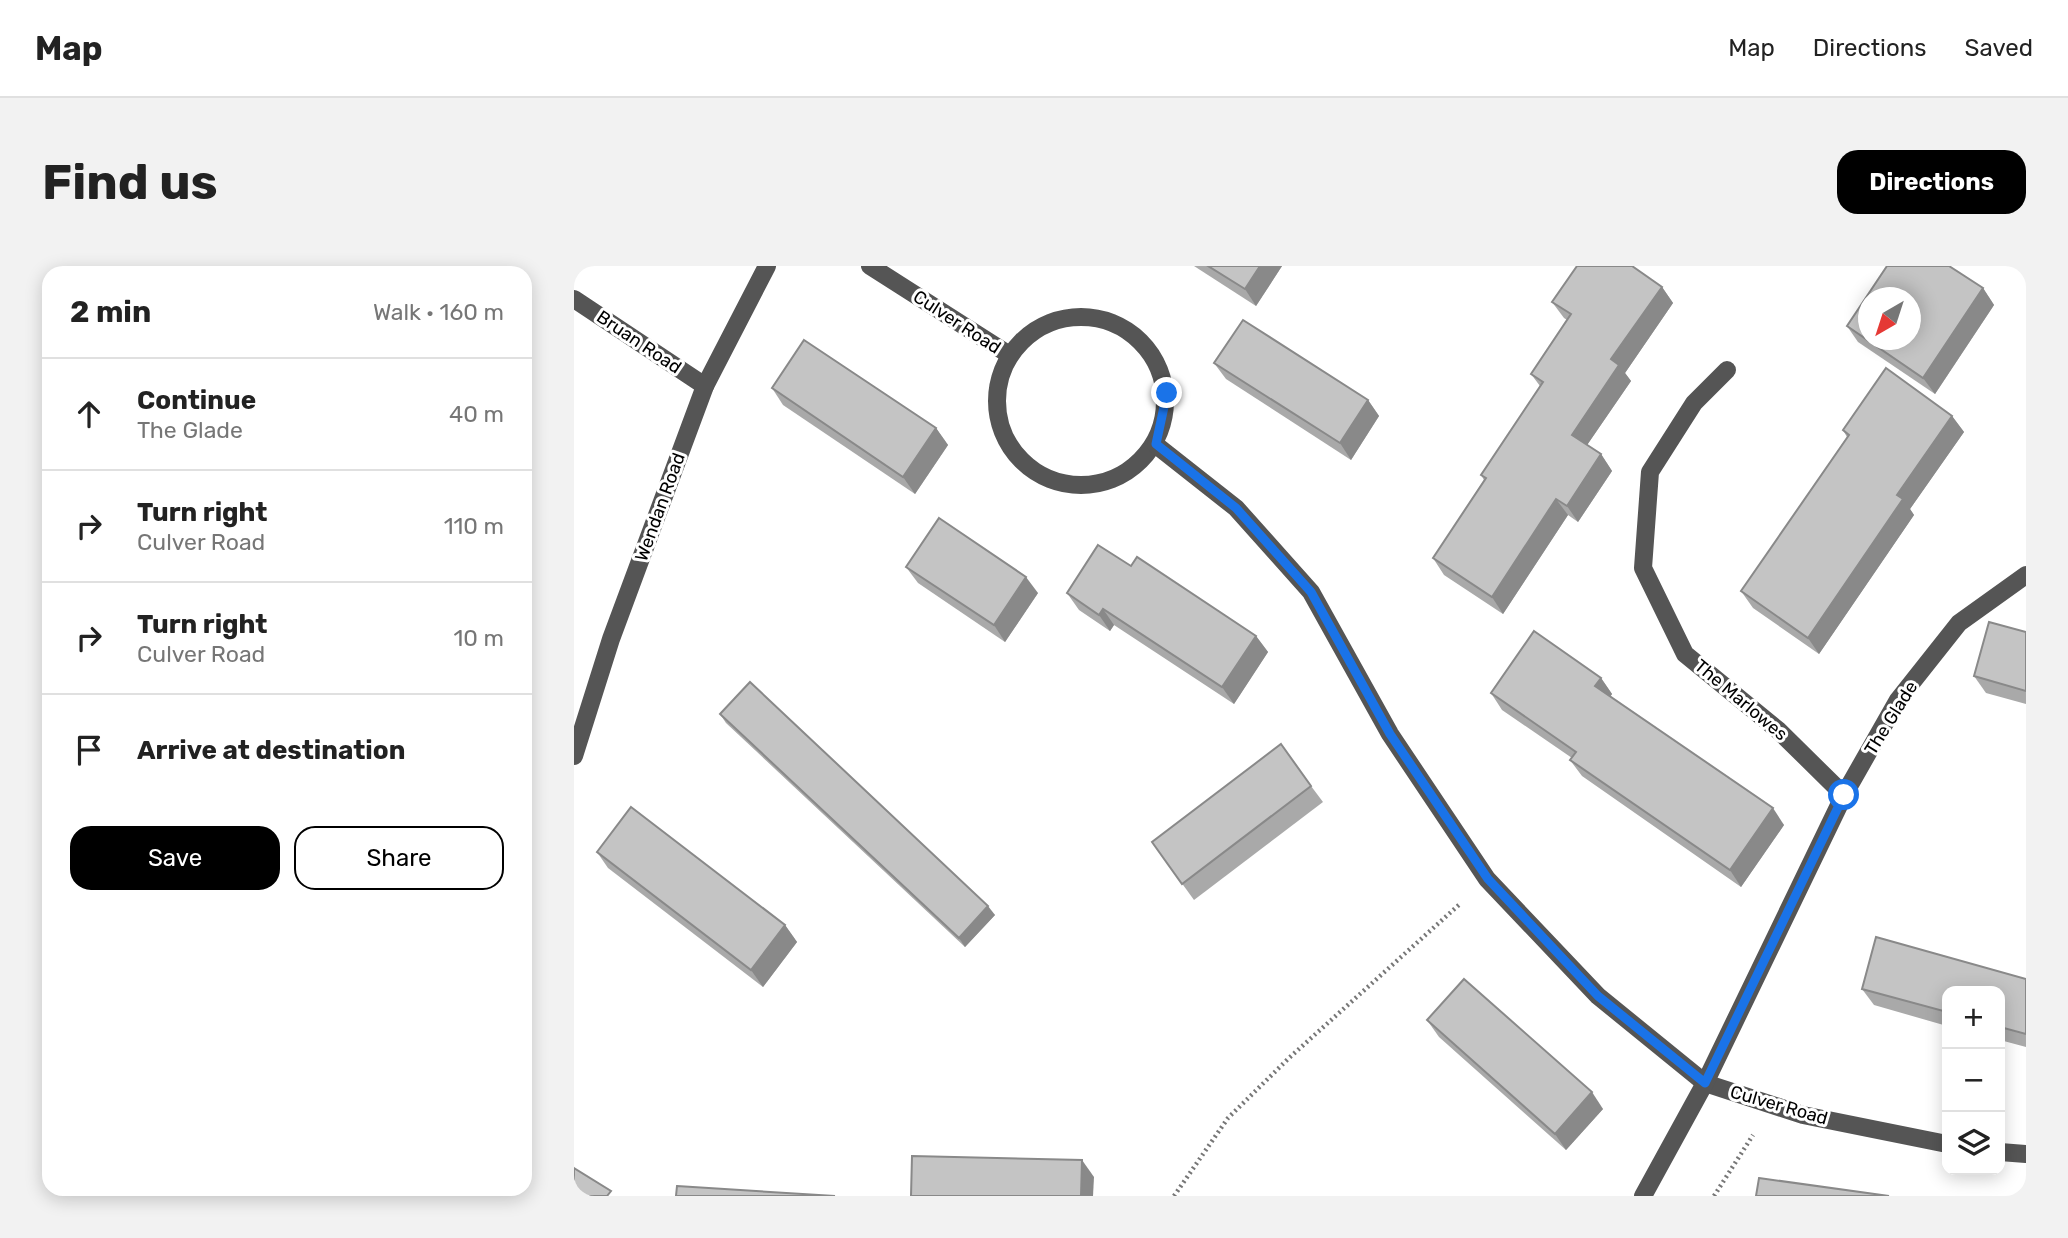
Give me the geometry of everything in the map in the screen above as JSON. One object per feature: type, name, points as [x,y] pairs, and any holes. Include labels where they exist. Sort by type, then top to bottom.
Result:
[{"type":"street","name":"Wendan Road","points":[[574,756],[611,639],[705,386],[767,266]]},
{"type":"street","name":"Culver Road","points":[[870,266],[1008,354]]},
{"type":"street","name":"Bruan Road","points":[[574,299],[705,386]]},
{"type":"street","name":"Culver Road","points":[[1101,317],[1147,345],[1167,393],[1156,444],[1124,477],[1113,480],[1080,488],[1036,475],[1004,442],[995,398],[1008,354],[1049,320],[1101,317]]},
{"type":"street","name":"The Marlowes","points":[[1727,370],[1694,403],[1650,472],[1643,568],[1685,654],[1778,730],[1844,795]]},
{"type":"street","name":"Culver Road","points":[[1156,444],[1236,508],[1311,592],[1390,734],[1488,879],[1598,996],[1705,1083],[1803,1115],[1942,1143]]},
{"type":"street","name":"The Glade","points":[[1643,1196],[1705,1083],[1844,795],[1898,700],[1959,623],[2026,575]]},
{"type":"street","points":[[2005,1152],[2026,1154]]},
{"type":"path","points":[[1174,1196],[1228,1118],[1289,1058],[1488,879]]},
{"type":"path","points":[[1714,1196],[1772,1105]]},
{"type":"building","points":[[1208,266],[1260,266],[1245,289]]},
{"type":"building","points":[[1577,266],[1632,266],[1662,287],[1611,359],[1619,365],[1572,435],[1601,454],[1567,506],[1556,499],[1492,597],[1433,558],[1486,478],[1481,475],[1543,382],[1531,374],[1571,314],[1552,302]]},
{"type":"building","points":[[1887,266],[1949,266],[1983,288],[1923,378],[1882,350],[1921,350],[1921,287],[1873,287]]},
{"type":"building","points":[[1858,310],[1858,334],[1847,326]]},
{"type":"building","points":[[1243,320],[1368,400],[1340,443],[1214,363]]},
{"type":"building","points":[[804,340],[936,428],[903,477],[772,388]]},
{"type":"building","points":[[1886,368],[1952,416],[1897,495],[1903,499],[1808,638],[1741,591],[1849,435],[1843,430]]},
{"type":"building","points":[[939,518],[1026,577],[994,625],[906,567]]},
{"type":"building","points":[[1098,545],[1131,566],[1137,557],[1256,636],[1222,687],[1103,609],[1099,615],[1067,593]]},
{"type":"building","points":[[1989,622],[2026,632],[2026,691],[1974,676]]},
{"type":"building","points":[[1534,631],[1601,678],[1595,686],[1773,808],[1730,870],[1570,760],[1576,752],[1491,693]]},
{"type":"building","points":[[750,682],[988,906],[959,938],[720,714]]},
{"type":"building","points":[[1281,744],[1311,786],[1182,884],[1152,842]]},
{"type":"building","points":[[631,807],[785,925],[751,970],[597,852]]},
{"type":"building","points":[[1876,937],[2026,979],[2026,1034],[2005,1028],[2005,986],[1942,986],[1942,1011],[1862,989]]},
{"type":"building","points":[[1464,979],[1592,1092],[1555,1134],[1427,1020]]},
{"type":"building","points":[[912,1156],[1082,1160],[1081,1196],[911,1196]]},
{"type":"building","points":[[574,1168],[611,1191],[607,1196],[574,1196]]},
{"type":"building","points":[[1759,1178],[1889,1196],[1756,1196]]},
{"type":"building","points":[[677,1186],[835,1196],[676,1196]]},
{"type":"route","points":[[1167,393],[1156,444],[1236,508],[1311,592],[1390,734],[1488,879],[1598,996],[1705,1083],[1844,795]]}]
